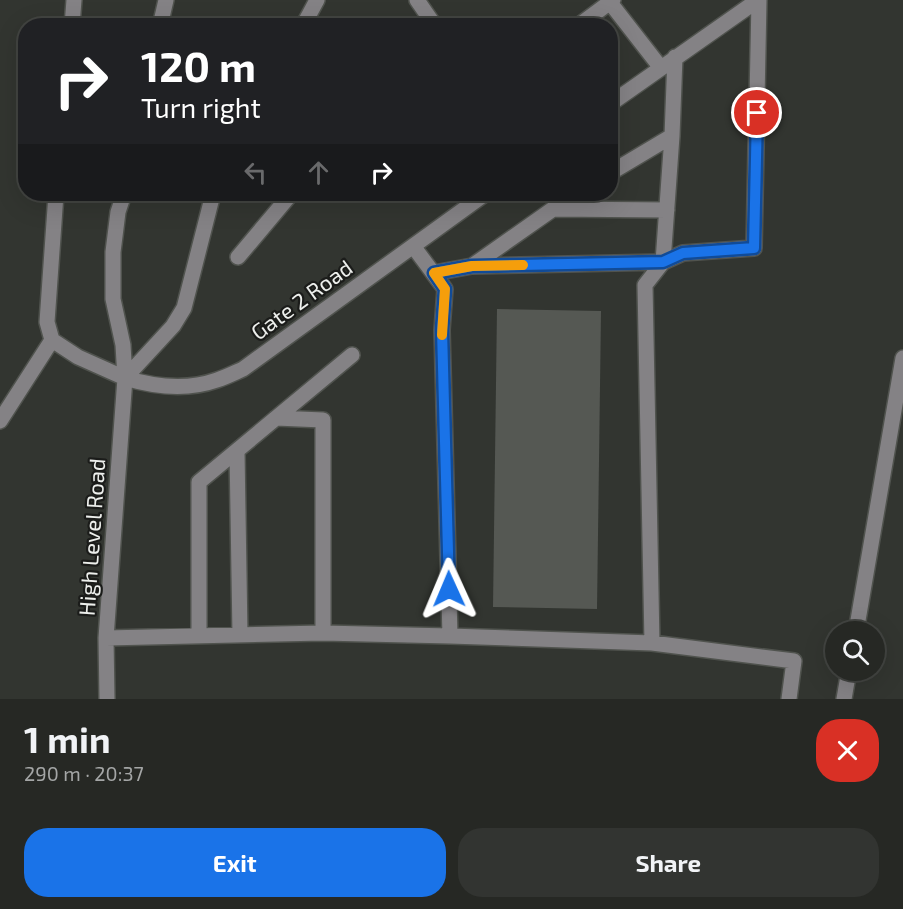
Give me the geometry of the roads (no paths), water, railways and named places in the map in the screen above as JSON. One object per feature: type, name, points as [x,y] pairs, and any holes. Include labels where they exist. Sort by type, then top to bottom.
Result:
[{"type":"lane","points":[[73,18],[74,0]]},
{"type":"lane","points":[[162,18],[166,0]]},
{"type":"lane","points":[[307,18],[317,0]]},
{"type":"lane","points":[[417,0],[429,18]]},
{"type":"lane","points":[[618,98],[759,0]]},
{"type":"lane","points":[[434,273],[472,266],[663,262],[683,253],[754,248],[759,0]]},
{"type":"lane","points":[[588,18],[610,1],[661,68]]},
{"type":"lane","points":[[652,643],[645,285],[663,262],[675,57]]},
{"type":"lane","points":[[618,168],[672,136]]},
{"type":"lane","points":[[56,201],[48,322],[52,340],[78,357],[125,378],[173,326],[184,308],[211,201]]},
{"type":"lane","name":"High Level Road","points":[[106,699],[106,638],[125,378],[123,345],[113,298],[112,252],[122,201]]},
{"type":"lane","points":[[238,257],[285,201]]},
{"type":"lane","name":"Gate 2 Road","points":[[125,378],[144,384],[168,387],[196,386],[243,369],[475,201]]},
{"type":"lane","points":[[472,266],[566,201]]},
{"type":"lane","points":[[553,208],[667,210]]},
{"type":"lane","points":[[412,246],[445,289],[442,330],[450,636]]},
{"type":"lane","points":[[0,421],[52,340]]},
{"type":"lane","points":[[200,636],[199,483],[352,355]]},
{"type":"lane","points":[[858,621],[903,358]]},
{"type":"lane","points":[[276,418],[323,420],[323,633]]},
{"type":"lane","points":[[237,451],[240,635]]},
{"type":"lane","points":[[106,638],[323,633],[652,643],[794,661],[789,699]]},
{"type":"lane","points":[[844,699],[847,681]]}]
